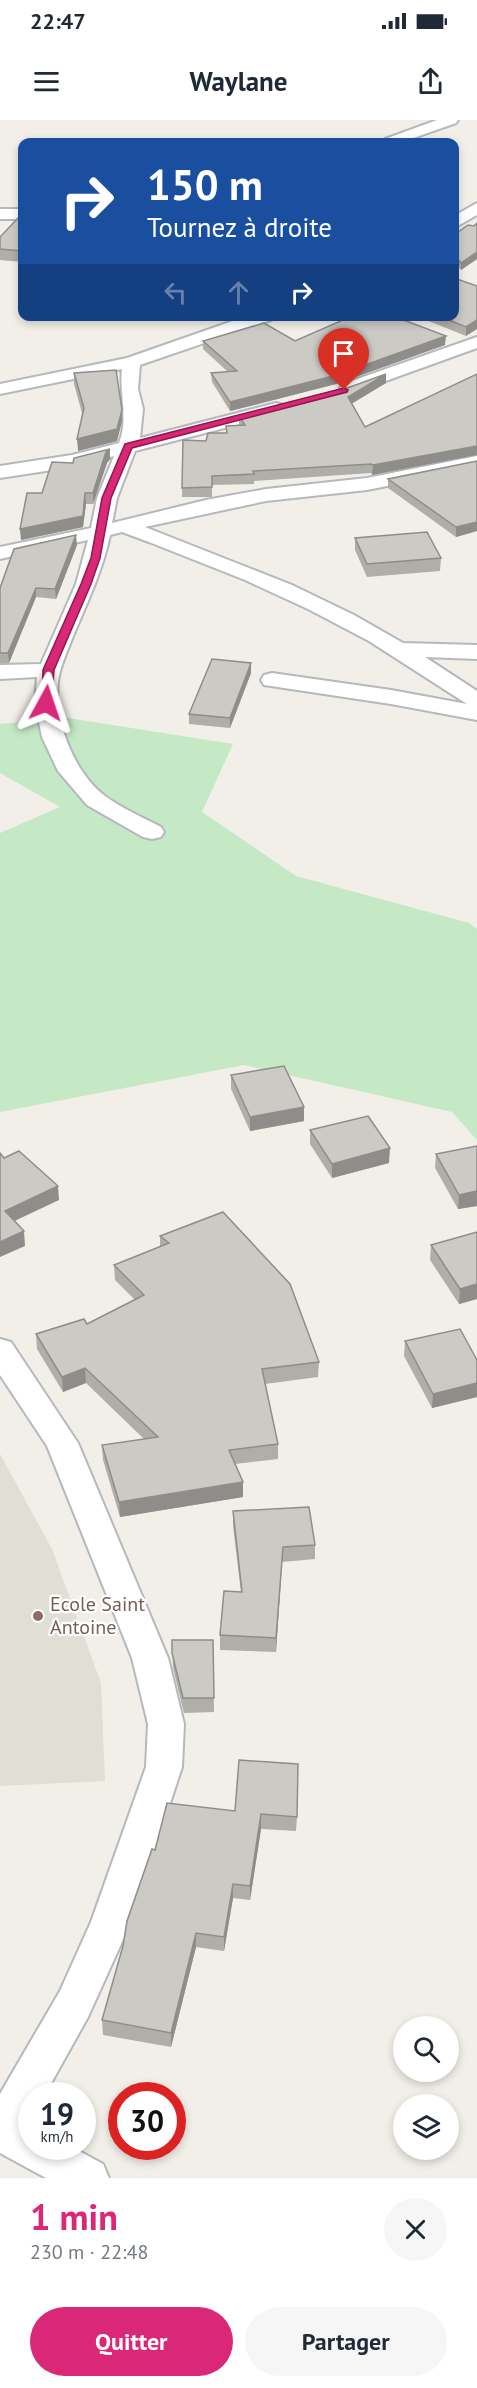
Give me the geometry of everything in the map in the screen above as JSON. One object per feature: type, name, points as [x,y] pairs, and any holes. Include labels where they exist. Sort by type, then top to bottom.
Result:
[{"type":"street","points":[[401,138],[451,120]]},
{"type":"street","points":[[459,220],[477,208]]},
{"type":"street","points":[[0,214],[18,214]]},
{"type":"street","points":[[0,389],[132,362],[197,331],[242,321]]},
{"type":"street","points":[[446,337],[474,345]]},
{"type":"street","points":[[332,393],[474,345]]},
{"type":"street","points":[[132,362],[129,389],[134,409],[133,432],[107,498],[101,532],[86,584],[49,670],[46,703],[53,737],[70,771],[95,800],[152,832]]},
{"type":"street","points":[[0,472],[72,461],[288,405]]},
{"type":"street","points":[[0,553],[266,495],[366,491],[477,462]]},
{"type":"street","points":[[124,526],[261,578],[398,649],[477,701]]},
{"type":"street","points":[[398,649],[477,652]]},
{"type":"street","points":[[0,672],[49,670]]},
{"type":"street","points":[[272,680],[391,697],[477,713]]},
{"type":"street","points":[[0,1350],[62,1443],[150,1658],[166,1724],[164,1767],[111,1922],[74,2004],[1,2133],[88,2178]]},
{"type":"shaded area","name":"Ecole Saint Antoine","points":[[0,1454],[52,1549],[101,1683],[105,1781],[0,1786]]},
{"type":"green space","points":[[68,718],[233,744],[202,812],[296,876],[469,923],[477,929],[477,1140],[452,1112],[244,1065],[0,1112],[0,833],[60,807],[0,773],[0,724]]},
{"type":"building","points":[[18,218],[18,251],[0,249],[0,237]]},
{"type":"building","points":[[477,223],[477,252],[461,263],[459,260],[459,231],[468,225],[474,226]]},
{"type":"building","points":[[459,280],[477,286],[477,320],[466,327],[451,321],[459,321]]},
{"type":"building","points":[[341,321],[406,321],[446,336],[337,375],[230,402],[211,373],[237,371],[203,341],[264,323],[295,341]]},
{"type":"building","points":[[116,370],[122,410],[117,429],[77,439],[84,408],[74,373]]},
{"type":"building","points":[[386,374],[348,397],[365,427],[477,374],[477,446],[373,465],[253,471],[254,474],[212,476],[212,487],[182,488],[183,440],[206,441],[208,433],[227,433],[226,426],[245,425],[239,416],[350,387]]},
{"type":"building","points":[[110,449],[106,452],[93,493],[85,493],[83,516],[20,529],[27,493],[42,493],[52,462],[73,463],[74,458]]},
{"type":"building","points":[[477,461],[477,522],[456,527],[388,479]]},
{"type":"building","points":[[427,532],[441,558],[367,564],[355,538]]},
{"type":"building","points":[[76,535],[55,589],[36,588],[8,653],[0,653],[0,588],[14,549]]},
{"type":"building","points":[[212,659],[251,663],[230,718],[189,714]]},
{"type":"building","points":[[284,1066],[304,1107],[250,1117],[231,1075]]},
{"type":"building","points":[[368,1116],[390,1148],[332,1164],[310,1130]]},
{"type":"building","points":[[477,1146],[477,1191],[459,1195],[436,1154]]},
{"type":"building","points":[[19,1151],[58,1186],[5,1211],[24,1231],[0,1242],[0,1153],[4,1158]]},
{"type":"building","points":[[223,1212],[290,1284],[319,1362],[262,1369],[278,1444],[229,1450],[243,1482],[119,1502],[102,1445],[158,1437],[85,1368],[62,1377],[36,1334],[84,1319],[87,1324],[144,1295],[114,1265],[169,1243],[160,1236]]},
{"type":"building","points":[[477,1232],[477,1284],[460,1289],[431,1245]]},
{"type":"building","points":[[460,1329],[477,1360],[477,1383],[433,1394],[405,1341]]},
{"type":"building","points":[[309,1507],[315,1545],[283,1547],[276,1638],[220,1635],[224,1591],[242,1592],[233,1511]]},
{"type":"building","points":[[172,1640],[213,1640],[214,1698],[183,1698],[172,1653]]},
{"type":"building","points":[[239,1760],[298,1764],[297,1817],[261,1814],[250,1886],[233,1884],[224,1937],[196,1933],[171,2033],[102,2020],[123,1946],[127,1921],[152,1849],[155,1850],[167,1803],[235,1811]]},
{"type":"place","name":"Ecole Saint Antoine","points":[[38,1616]]},
{"type":"route","points":[[46,703],[49,670],[86,584],[95,558],[107,498],[119,465],[129,446],[344,390]]}]
